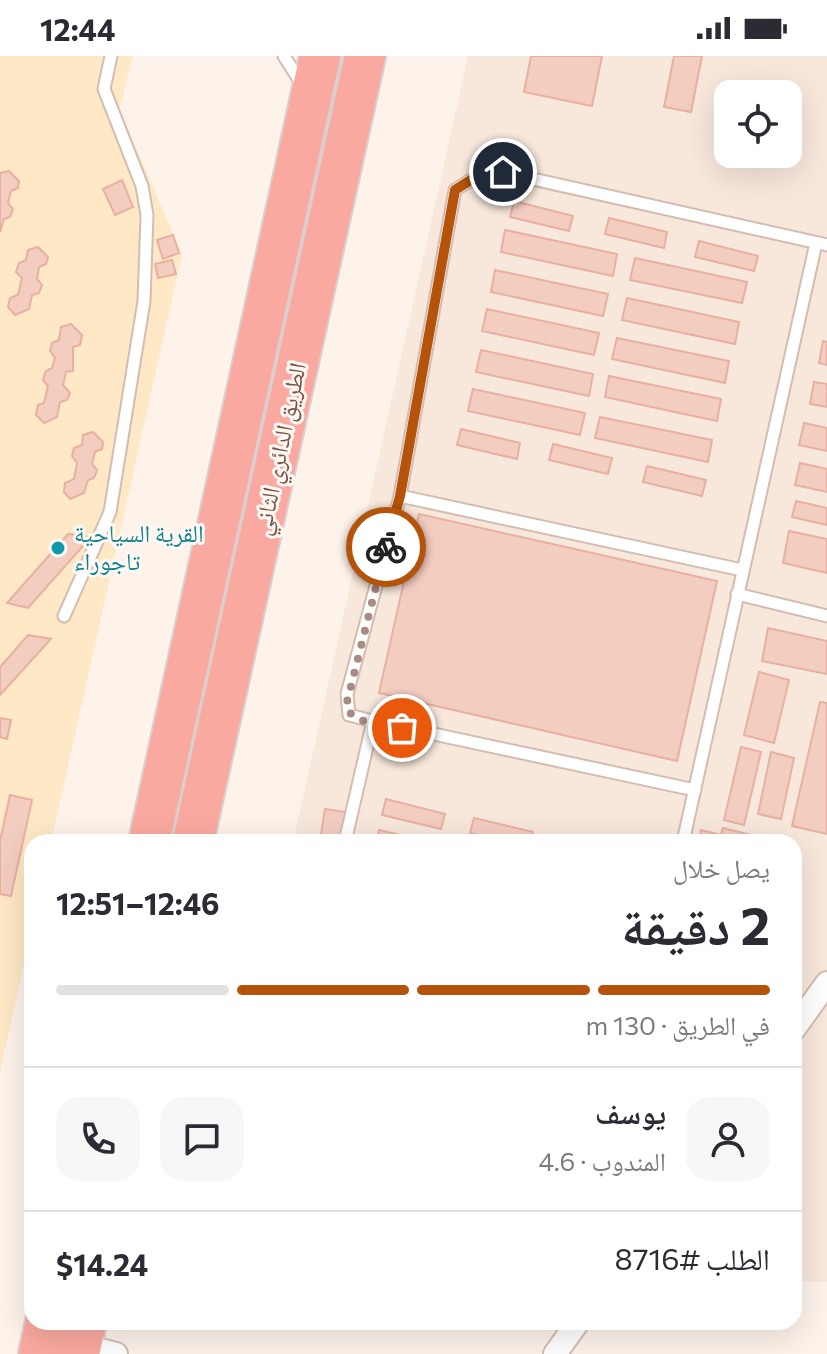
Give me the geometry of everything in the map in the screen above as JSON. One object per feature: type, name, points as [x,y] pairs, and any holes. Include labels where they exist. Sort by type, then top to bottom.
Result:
[{"type":"highway","name":"الطريق الدائري الثاني","points":[[151,834],[320,56]]},
{"type":"highway","name":"الطريق الدائري الثاني","points":[[195,834],[365,56]]},
{"type":"highway","points":[[232,450],[277,464]]},
{"type":"highway","points":[[39,1354],[44,1330]]},
{"type":"street","points":[[802,1018],[827,983]]},
{"type":"street","points":[[555,1354],[572,1330]]},
{"type":"lane","points":[[64,616],[110,512],[144,301],[147,215],[142,186],[104,89],[111,56]]},
{"type":"lane","points":[[284,56],[311,98]]},
{"type":"lane","points":[[685,834],[695,790],[742,570],[821,244],[488,169],[469,178],[455,190],[400,496],[346,706],[349,715],[695,790]]},
{"type":"lane","points":[[400,496],[742,570]]},
{"type":"lane","points":[[737,594],[827,616]]},
{"type":"lane","points":[[347,834],[373,721]]},
{"type":"shaded area","points":[[468,56],[827,56],[827,1282],[802,1281],[802,834],[295,834]]},
{"type":"sand","name":"القرية السياحية تاجوراء","points":[[0,56],[133,56],[119,109],[182,254],[53,834],[24,834],[24,964],[0,1072]]},
{"type":"building","points":[[531,56],[602,56],[592,106],[524,92]]},
{"type":"building","points":[[674,56],[702,56],[691,112],[664,107]]},
{"type":"building","points":[[9,171],[19,181],[18,188],[11,191],[8,203],[13,209],[10,217],[4,219],[0,232],[0,173]]},
{"type":"building","points":[[122,180],[133,207],[115,215],[103,189]]},
{"type":"building","points":[[514,201],[573,216],[569,231],[510,217]]},
{"type":"building","points":[[609,218],[667,232],[664,248],[605,234]]},
{"type":"building","points":[[505,230],[617,254],[613,276],[501,252]]},
{"type":"building","points":[[173,235],[179,253],[163,259],[157,240]]},
{"type":"building","points":[[699,241],[758,256],[754,271],[695,257]]},
{"type":"building","points":[[38,247],[48,257],[46,264],[39,267],[37,279],[42,285],[39,293],[32,295],[29,309],[15,315],[8,307],[10,298],[18,295],[22,278],[16,272],[19,263],[26,260],[28,250]]},
{"type":"building","points":[[635,258],[747,282],[742,303],[630,280]]},
{"type":"building","points":[[172,260],[176,274],[158,278],[155,264]]},
{"type":"building","points":[[495,270],[608,294],[603,316],[491,292]]},
{"type":"building","points":[[627,298],[739,322],[735,344],[622,320]]},
{"type":"building","points":[[487,309],[599,333],[594,355],[482,331]]},
{"type":"building","points":[[71,324],[82,335],[80,345],[73,347],[73,371],[66,372],[63,385],[70,393],[67,400],[60,402],[57,417],[44,423],[36,415],[38,405],[44,403],[48,386],[43,380],[46,371],[52,368],[55,358],[50,351],[52,343],[59,340],[61,327]]},
{"type":"building","points":[[617,338],[729,361],[725,383],[612,359]]},
{"type":"building","points":[[823,341],[827,342],[827,365],[819,363]]},
{"type":"building","points":[[481,350],[593,374],[589,396],[476,372]]},
{"type":"building","points":[[609,376],[721,399],[717,421],[605,397]]},
{"type":"building","points":[[814,382],[827,384],[827,407],[810,404]]},
{"type":"building","points":[[473,389],[585,413],[580,435],[468,411]]},
{"type":"building","points":[[600,417],[712,440],[708,462],[595,438]]},
{"type":"building","points":[[804,423],[827,428],[827,451],[799,445]]},
{"type":"building","points":[[461,429],[520,443],[517,459],[457,445]]},
{"type":"building","points":[[93,432],[103,442],[102,449],[95,452],[92,464],[97,470],[94,478],[88,480],[84,493],[70,499],[64,492],[65,483],[74,479],[77,463],[72,456],[74,448],[82,445],[83,435]]},
{"type":"building","points":[[553,444],[612,458],[608,474],[549,460]]},
{"type":"building","points":[[800,463],[827,469],[827,492],[795,485]]},
{"type":"building","points":[[647,466],[706,480],[702,496],[643,482]]},
{"type":"building","points":[[796,501],[827,508],[827,525],[792,517]]},
{"type":"building","points":[[419,514],[717,581],[677,761],[379,693]]},
{"type":"building","points":[[789,531],[827,539],[827,573],[783,563]]},
{"type":"building","points":[[68,534],[91,537],[28,608],[7,603]]},
{"type":"building","points":[[768,628],[827,641],[827,674],[762,661]]},
{"type":"building","points":[[28,635],[51,639],[0,695],[0,667]]},
{"type":"building","points":[[759,672],[789,680],[774,743],[744,735]]},
{"type":"building","points":[[820,702],[827,703],[827,834],[792,826]]},
{"type":"building","points":[[0,718],[11,720],[7,739],[0,737]]},
{"type":"building","points":[[741,747],[761,752],[744,825],[724,820]]},
{"type":"building","points":[[771,752],[794,758],[781,819],[758,814]]},
{"type":"building","points":[[10,795],[32,800],[11,896],[0,894],[0,841]]},
{"type":"building","points":[[386,799],[445,814],[441,829],[382,815]]},
{"type":"building","points":[[325,809],[346,812],[343,834],[321,834]]},
{"type":"building","points":[[474,818],[533,832],[532,834],[470,833]]},
{"type":"building","points":[[723,828],[747,834],[721,834]]},
{"type":"way so far","points":[[386,547],[346,706],[349,715],[358,719],[402,728]]},
{"type":"place","name":"القرية السياحية تاجوراء","points":[[58,548]]},
{"type":"route","points":[[386,547],[400,496],[455,190],[469,178],[488,169],[503,172]]}]
